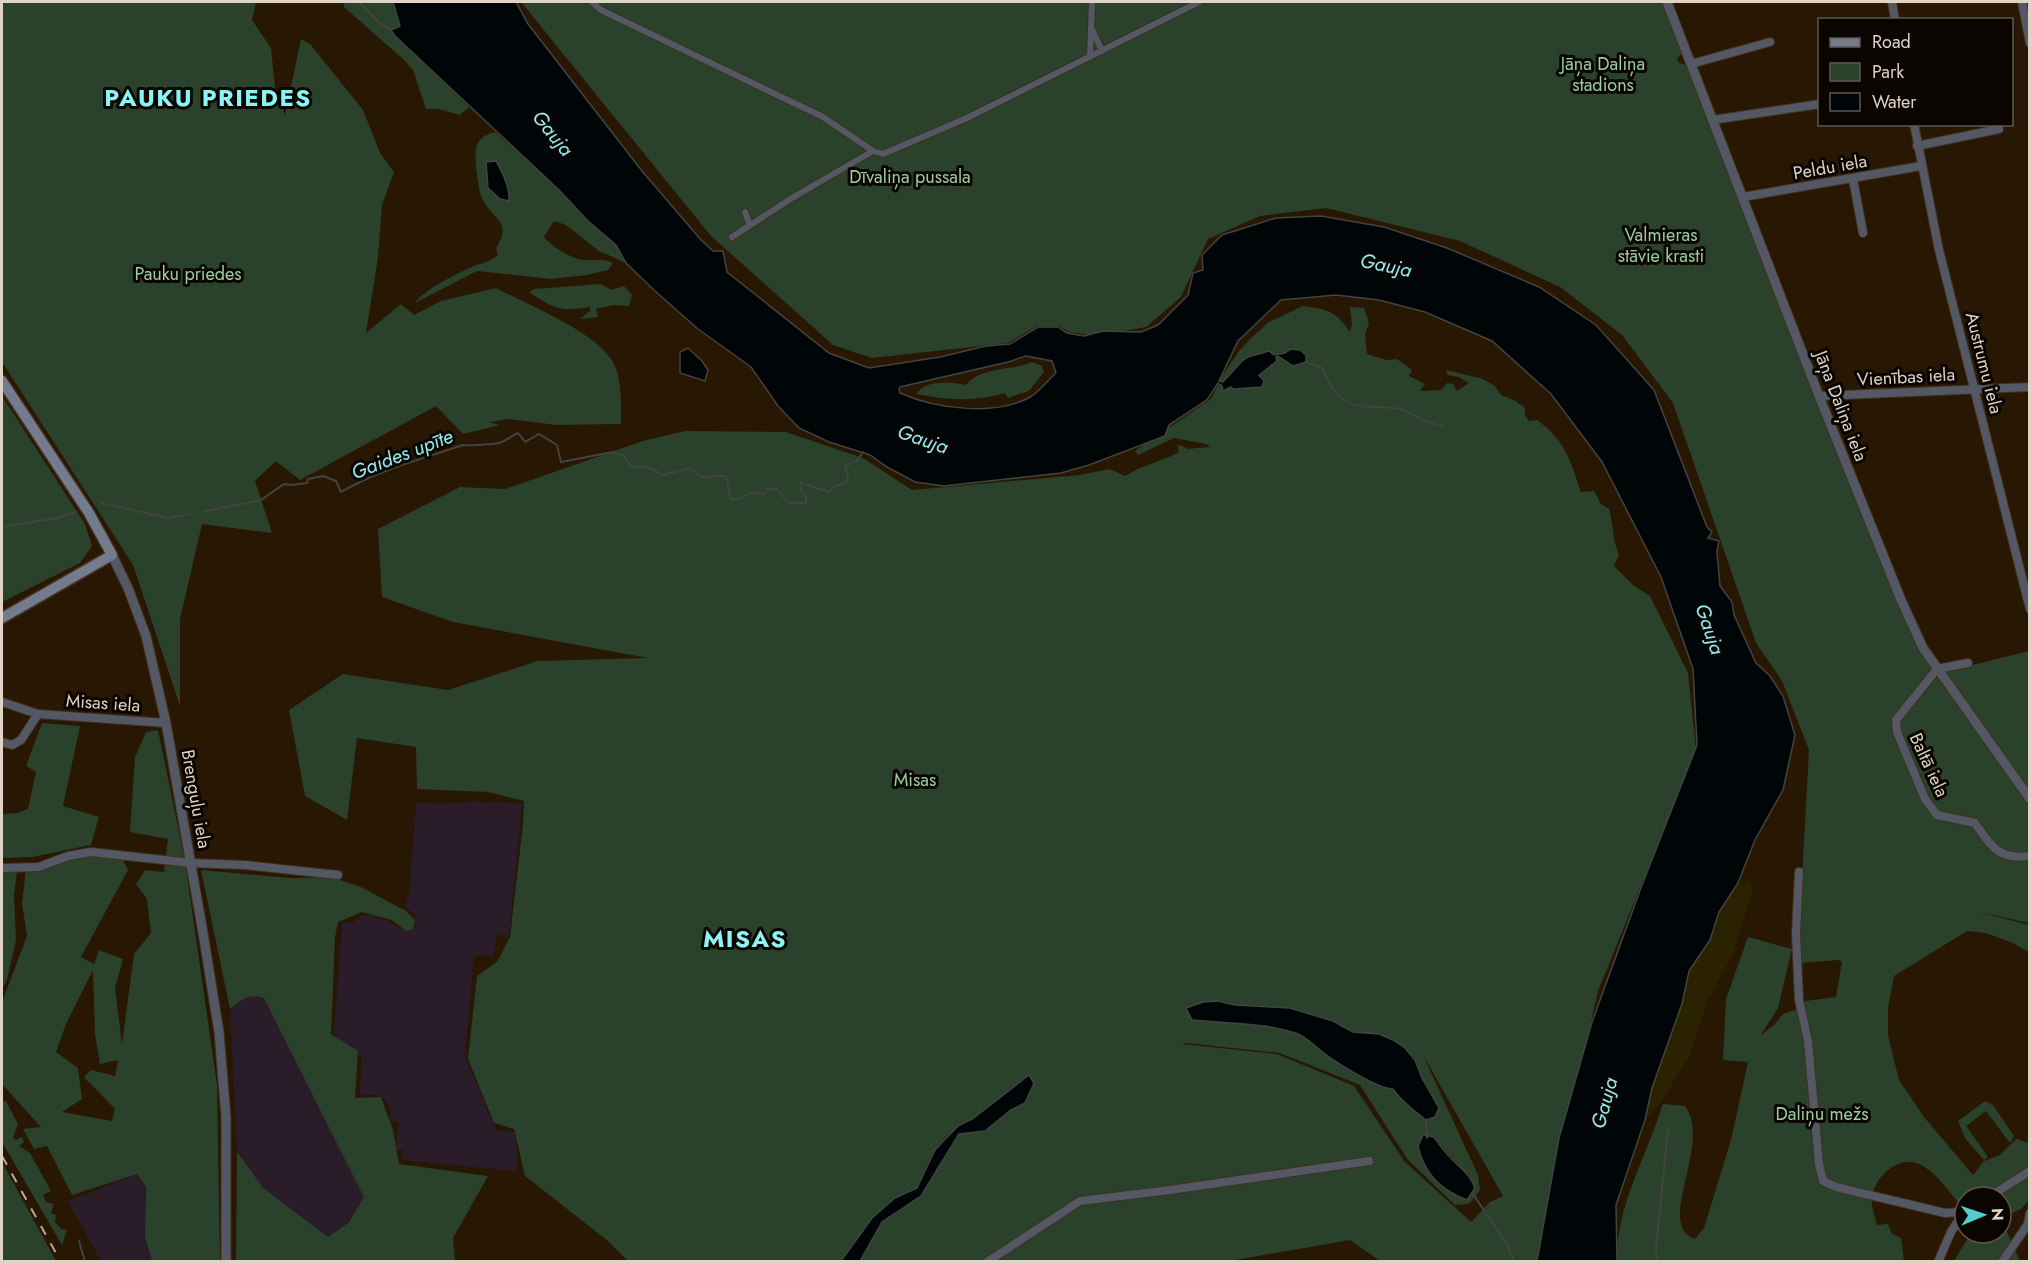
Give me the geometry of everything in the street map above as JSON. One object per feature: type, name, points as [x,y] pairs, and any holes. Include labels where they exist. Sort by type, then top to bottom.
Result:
[{"type":"main road","name":"Brenguļu iela","points":[[2,381],[89,513],[112,555]]},
{"type":"main road","points":[[2,618],[112,555]]},
{"type":"street","points":[[592,2],[601,10],[823,117],[873,151],[883,154],[967,118],[1199,2]]},
{"type":"street","points":[[1090,57],[1092,2]]},
{"type":"street","name":"Jāņa Daliņa iela","points":[[1667,2],[1819,396],[1901,600],[1923,648],[2030,799]]},
{"type":"street","points":[[1892,2],[1895,18]]},
{"type":"street","points":[[2022,2],[2030,43]]},
{"type":"street","points":[[1091,27],[1102,51]]},
{"type":"street","points":[[1691,64],[1770,42]]},
{"type":"street","points":[[1712,120],[1818,104]]},
{"type":"street","name":"Austrumu iela","points":[[1914,126],[1939,250],[2030,609]]},
{"type":"street","points":[[1917,146],[2000,129]]},
{"type":"street","points":[[732,237],[792,198],[873,151]]},
{"type":"street","name":"Peldu iela","points":[[1743,197],[1921,166]]},
{"type":"street","points":[[1853,179],[1863,233]]},
{"type":"street","points":[[745,212],[750,225]]},
{"type":"street","name":"Vienības iela","points":[[1819,396],[2030,387]]},
{"type":"street","name":"Brenguļu iela","points":[[112,555],[146,636],[166,723],[219,1032],[227,1158],[226,1262]]},
{"type":"street","points":[[1937,669],[1968,663]]},
{"type":"street","name":"Baltā iela","points":[[1937,669],[1896,720],[1897,732],[1925,799],[1937,815],[1975,823],[1993,849],[2015,858],[2030,856]]},
{"type":"street","name":"Misas iela","points":[[2,702],[38,714],[166,723]]},
{"type":"street","points":[[2,742],[12,745],[21,740],[38,714]]},
{"type":"street","points":[[2,868],[39,867],[68,856],[91,852],[338,875]]},
{"type":"street","points":[[1799,872],[1796,933],[1799,1000],[1808,1041],[1819,1164],[1823,1181],[1836,1187],[1930,1210],[1953,1213]]},
{"type":"street","points":[[987,1262],[1080,1201],[1369,1161]]},
{"type":"street","points":[[2008,1185],[2030,1171]]},
{"type":"street","points":[[2002,1262],[2029,1224],[2030,1213]]},
{"type":"street","points":[[1938,1262],[1953,1229]]},
{"type":"shaded area","points":[[469,801],[522,804],[509,936],[496,935],[494,955],[474,956],[465,1056],[496,1130],[515,1132],[518,1152],[516,1171],[401,1160],[403,1150],[396,1150],[398,1122],[390,1121],[391,1110],[383,1098],[375,1094],[360,1095],[362,1054],[343,1052],[334,1033],[342,922],[352,923],[360,916],[369,915],[404,930],[416,926],[414,914],[405,907],[409,893],[416,802],[444,804],[444,802],[468,803]]},
{"type":"shaded area","points":[[255,995],[265,998],[365,1197],[348,1222],[328,1237],[263,1189],[237,1149],[230,1014],[233,1007],[243,998]]},
{"type":"shaded area","points":[[136,1174],[145,1188],[145,1237],[152,1261],[101,1261],[68,1201]]},
{"type":"green space","name":"Pauku priedes","points":[[2,2],[256,2],[252,20],[271,48],[275,88],[285,115],[301,39],[310,44],[363,110],[380,153],[394,172],[382,205],[378,257],[366,333],[401,304],[414,315],[441,301],[496,288],[579,331],[606,353],[617,370],[621,424],[556,425],[509,419],[489,422],[500,425],[463,434],[436,406],[300,480],[276,461],[255,481],[272,533],[202,524],[180,619],[180,706],[133,565],[2,362]]},
{"type":"green space","points":[[344,2],[393,2],[400,27],[395,36],[469,107],[460,115],[438,109],[426,109],[413,70],[344,7]]},
{"type":"green space","points":[[521,2],[1663,2],[1683,52],[1677,59],[1679,63],[1689,68],[1901,600],[1940,673],[2029,651],[2029,923],[1979,912],[2029,925],[2029,952],[1986,933],[1967,931],[1894,976],[1888,1008],[1888,1035],[1899,1080],[1924,1117],[1973,1175],[1984,1161],[2000,1155],[2016,1139],[2029,1143],[2029,1200],[2021,1209],[2013,1213],[2013,1185],[1953,1185],[1953,1196],[1925,1167],[1911,1162],[1903,1163],[1895,1165],[1882,1176],[1874,1190],[1872,1201],[1877,1225],[1888,1224],[1892,1234],[1901,1238],[1904,1261],[1617,1261],[1618,1241],[1627,1201],[1663,1104],[1685,1106],[1692,1122],[1693,1141],[1681,1201],[1680,1218],[1684,1231],[1695,1239],[1704,1228],[1731,1140],[1748,1062],[1723,1060],[1726,999],[1748,937],[1792,949],[1778,1008],[1761,1035],[1783,1014],[1804,1007],[1805,1001],[1836,997],[1842,962],[1839,960],[1800,963],[1799,931],[1809,750],[1782,681],[1756,643],[1673,403],[1622,335],[1560,287],[1460,241],[1326,208],[1260,216],[1208,239],[1181,297],[1146,327],[1097,336],[1069,332],[1059,326],[1037,326],[1008,343],[872,358],[833,345],[711,236]]},
{"type":"green space","points":[[495,132],[616,245],[626,263],[599,251],[566,225],[554,221],[544,237],[547,241],[575,258],[613,263],[608,270],[551,279],[477,271],[415,303],[438,284],[498,255],[496,248],[502,235],[502,226],[481,195],[476,156],[480,140]]},
{"type":"green space","points":[[601,284],[611,290],[624,286],[632,295],[629,306],[614,305],[596,309],[598,317],[580,319],[590,311],[590,307],[558,308],[529,292],[534,289]]},
{"type":"green space","name":"Misas","points":[[1303,306],[1330,312],[1340,319],[1350,332],[1352,324],[1350,307],[1364,308],[1369,323],[1365,334],[1367,354],[1386,360],[1397,359],[1412,370],[1409,376],[1425,384],[1420,391],[1441,390],[1447,383],[1453,384],[1457,391],[1469,383],[1459,377],[1448,375],[1446,370],[1483,379],[1495,386],[1501,395],[1525,408],[1525,415],[1529,421],[1537,420],[1561,444],[1581,492],[1594,491],[1601,504],[1609,509],[1619,555],[1614,566],[1634,586],[1650,596],[1688,673],[1696,750],[1598,991],[1537,1261],[1380,1261],[1350,1240],[1224,1262],[860,1261],[882,1222],[921,1196],[959,1134],[985,1131],[1011,1110],[1025,1103],[976,1118],[944,1139],[932,1154],[917,1188],[895,1198],[872,1218],[841,1261],[629,1262],[608,1241],[525,1176],[514,1129],[494,1123],[468,1059],[477,976],[497,962],[510,937],[524,801],[488,792],[417,789],[416,747],[357,738],[347,820],[305,796],[289,710],[343,674],[448,690],[538,661],[648,658],[453,622],[382,597],[378,529],[460,487],[505,489],[643,441],[685,431],[786,432],[863,458],[912,490],[1080,475],[1110,469],[1125,476],[1179,452],[1177,445],[1187,449],[1210,447],[1206,444],[1174,438],[1138,455],[1135,451],[1211,399],[1239,351],[1269,322]],"holes":[[[1218,1001],[1235,1005],[1290,1008],[1333,1021],[1353,1032],[1379,1034],[1415,1060],[1439,1108],[1415,1111],[1393,1089],[1355,1074],[1298,1034],[1260,1026],[1192,1020]],[[1182,1044],[1280,1053],[1360,1085],[1408,1160],[1455,1205],[1469,1204],[1480,1190],[1478,1175],[1423,1055],[1503,1196],[1490,1202],[1471,1222],[1405,1162],[1354,1086],[1277,1054]],[[1423,1135],[1434,1137],[1472,1180],[1420,1142]]]},
{"type":"green space","points":[[1032,362],[1042,366],[1044,372],[1029,391],[1008,398],[1005,393],[983,398],[960,399],[916,394],[920,389],[932,384],[966,385],[972,379],[988,372]]},
{"type":"green space","points":[[2,396],[85,524],[92,546],[80,563],[2,602]]},
{"type":"green space","points":[[42,723],[80,726],[63,806],[99,817],[91,845],[32,857],[2,858],[2,814],[17,813],[28,809],[36,772],[26,766]]},
{"type":"green space","points":[[158,730],[185,861],[217,1085],[220,1261],[152,1261],[145,1237],[146,1187],[137,1174],[72,1195],[47,1146],[34,1149],[23,1129],[41,1127],[2,1084],[2,1002],[27,936],[22,903],[26,869],[72,857],[73,860],[76,859],[76,855],[88,854],[123,860],[128,870],[81,957],[94,964],[99,950],[123,959],[115,988],[122,1044],[134,954],[151,933],[147,899],[136,884],[145,870],[164,872],[168,839],[130,832],[135,757],[146,732]],"holes":[[[93,970],[95,1035],[100,1064],[118,1060],[115,1076],[91,1070],[84,1077],[115,1109],[112,1121],[62,1112],[82,1099],[78,1068],[56,1052],[66,1024]]]},
{"type":"green space","points":[[201,870],[291,878],[330,877],[359,886],[406,911],[415,920],[413,929],[406,931],[392,920],[362,912],[338,922],[335,937],[331,1034],[358,1051],[355,1098],[381,1097],[393,1130],[399,1164],[488,1176],[453,1238],[455,1261],[236,1261],[237,1151],[263,1188],[328,1237],[349,1222],[364,1197],[264,998],[254,996],[246,998],[230,1009]]},
{"type":"green space","points":[[2,871],[17,871],[14,895],[16,940],[7,980],[2,989]]},
{"type":"green space","points":[[6,1101],[18,1124],[13,1138],[16,1140],[22,1137],[24,1142],[19,1146],[30,1153],[51,1191],[43,1195],[46,1202],[54,1204],[51,1213],[56,1215],[55,1222],[61,1229],[67,1230],[62,1245],[2,1142],[2,1102]]},
{"type":"green space","points":[[1985,1101],[1993,1105],[2014,1136],[2010,1143],[1986,1111],[1966,1126],[1988,1157],[1984,1160],[1965,1138],[1958,1121]]},
{"type":"green space","points":[[2,1162],[56,1261],[2,1261]]},
{"type":"green space","points":[[1964,1245],[2013,1245],[2020,1261],[1954,1261]]},
{"type":"sand","points":[[1750,882],[1753,890],[1734,951],[1706,1004],[1690,1055],[1661,1102],[1645,1120],[1652,1088],[1682,1004],[1689,971],[1710,940],[1719,912],[1738,883]]},
{"type":"water","name":"Gauja","points":[[393,2],[516,2],[528,24],[642,171],[701,240],[713,251],[723,251],[727,272],[829,353],[869,368],[940,357],[986,346],[1010,344],[1038,327],[1058,327],[1067,333],[1084,336],[1103,331],[1141,332],[1158,325],[1188,295],[1193,273],[1203,270],[1202,255],[1222,235],[1276,218],[1321,216],[1384,227],[1447,248],[1539,287],[1596,325],[1654,390],[1707,527],[1712,532],[1708,538],[1719,541],[1717,552],[1720,586],[1732,602],[1734,615],[1756,663],[1770,676],[1783,696],[1795,735],[1783,790],[1755,840],[1738,883],[1719,912],[1710,940],[1689,971],[1682,1004],[1652,1088],[1645,1120],[1616,1205],[1617,1261],[1537,1261],[1559,1138],[1592,1022],[1642,885],[1697,745],[1693,669],[1661,577],[1602,462],[1551,394],[1492,341],[1425,312],[1379,300],[1336,295],[1281,300],[1238,341],[1219,381],[1223,382],[1248,357],[1269,351],[1274,355],[1291,349],[1300,350],[1306,355],[1306,362],[1293,366],[1278,356],[1276,357],[1277,361],[1259,375],[1264,381],[1262,387],[1233,389],[1231,387],[1223,391],[1222,386],[1218,383],[1207,400],[1169,425],[1165,436],[1089,465],[1061,473],[944,486],[915,482],[870,455],[829,442],[799,428],[778,406],[751,367],[698,329],[655,291],[626,263],[616,245],[588,221],[559,190],[395,36],[391,30],[400,26]],"holes":[[[1026,356],[1052,361],[1056,373],[1038,391],[1018,403],[1002,407],[948,407],[915,399],[900,393],[899,389]]]},
{"type":"water","points":[[496,161],[507,186],[509,201],[500,199],[488,188],[486,162]]},
{"type":"water","points":[[688,348],[708,370],[705,381],[680,373],[680,352]]},
{"type":"water","points":[[1218,1001],[1235,1005],[1290,1008],[1333,1021],[1353,1032],[1379,1034],[1393,1040],[1405,1048],[1415,1060],[1439,1108],[1435,1117],[1426,1120],[1404,1102],[1393,1089],[1356,1074],[1298,1034],[1260,1026],[1192,1020],[1186,1008],[1203,1002]]},
{"type":"water","points":[[1029,1075],[1034,1083],[1025,1103],[1011,1110],[985,1131],[959,1134],[921,1196],[882,1222],[860,1261],[841,1261],[872,1218],[895,1198],[917,1188],[935,1150],[958,1126],[972,1119]]},
{"type":"water","points":[[1423,1135],[1434,1137],[1470,1179],[1475,1188],[1467,1200],[1449,1191],[1429,1173],[1418,1146]]},
{"type":"waterway","points":[[359,2],[377,21],[391,30]]},
{"type":"waterway","points":[[1306,362],[1322,368],[1330,385],[1346,401],[1362,406],[1400,409],[1443,426]]},
{"type":"waterway","name":"Gaides upīte","points":[[202,512],[261,500],[284,484],[307,483],[308,479],[323,476],[336,481],[341,492],[370,477],[416,460],[463,445],[499,443],[518,433],[525,442],[539,434],[557,445],[561,462],[613,452],[624,456],[634,467],[644,467],[663,475],[690,468],[701,477],[726,476],[731,499],[740,499],[750,493],[764,494],[767,489],[777,489],[788,503],[806,503],[806,497],[800,489],[801,483],[829,492],[835,486],[846,483],[848,476],[845,466],[857,461],[863,452]]},
{"type":"waterway","name":"Gaides upīte","points":[[101,503],[168,518],[190,514]]},
{"type":"waterway","name":"Gaides upīte","points":[[2,527],[57,518],[75,512]]},
{"type":"waterway","points":[[1426,1120],[1427,1138]]},
{"type":"waterway","points":[[1657,1262],[1656,1248],[1668,1129]]},
{"type":"waterway","points":[[1473,1194],[1507,1245],[1514,1262]]},
{"type":"waterway","points":[[79,1241],[85,1262]]},
{"type":"railway","points":[[2,1156],[61,1262]]},
{"type":"district","name":"PAUKU PRIEDES","points":[[208,98]]},
{"type":"district","name":"MISAS","points":[[745,939]]},
{"type":"park label","name":"Jāņa Daliņa stadions","points":[[1603,74]]},
{"type":"park label","name":"Dīvaliņa pussala","points":[[910,177]]},
{"type":"park label","name":"Valmieras stāvie krasti","points":[[1661,245]]},
{"type":"park label","name":"Daliņu mežs","points":[[1822,1114]]}]
